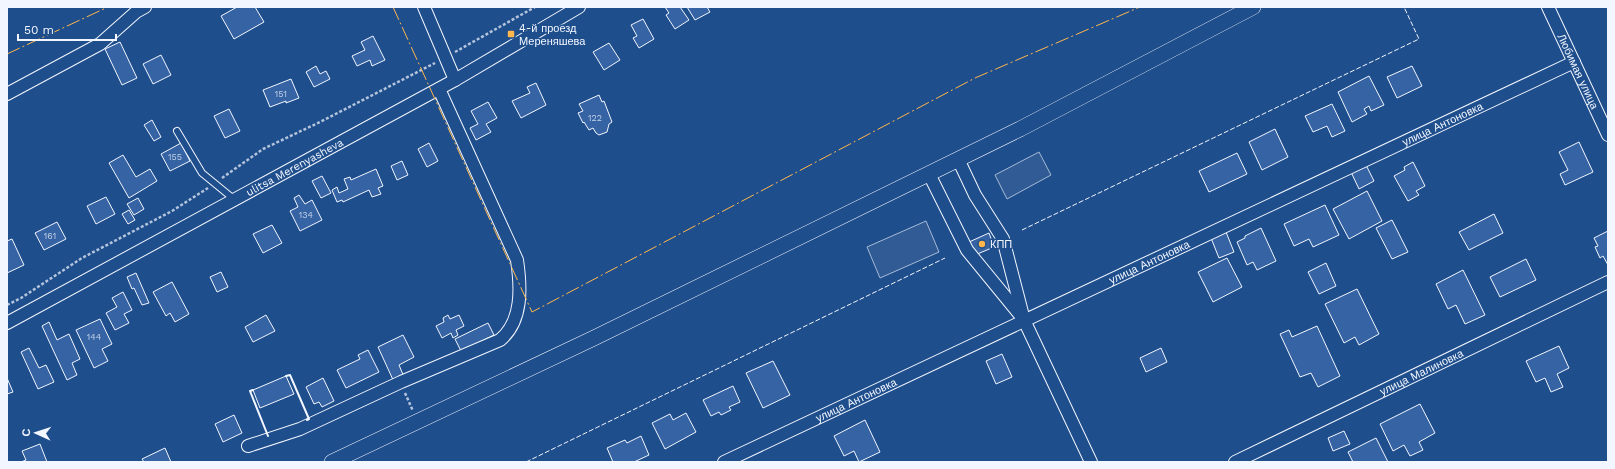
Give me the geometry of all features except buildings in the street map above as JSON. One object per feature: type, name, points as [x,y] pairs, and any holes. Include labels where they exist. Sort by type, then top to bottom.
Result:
[{"type":"street","points":[[424,7],[455,80]]},
{"type":"street","name":"ulitsa Merenyasheva","points":[[7,323],[439,89],[579,7]]},
{"type":"street","points":[[332,462],[594,338],[929,174],[1036,121],[1253,7]]},
{"type":"street","name":"Любимая улица","points":[[1548,7],[1608,135]]},
{"type":"street","points":[[7,94],[100,44],[138,9]]},
{"type":"street","name":"улица Антоновка","points":[[724,462],[1574,62]]},
{"type":"street","points":[[248,446],[300,429],[401,382],[500,340],[508,334],[514,324],[517,311],[520,277],[517,260],[439,89]]},
{"type":"street","points":[[958,159],[975,195],[1003,239],[1024,320],[1091,462]]},
{"type":"street","points":[[929,174],[967,250],[1024,320]]},
{"type":"street","name":"улица Малиновка","points":[[1235,462],[1608,282]]},
{"type":"lane","points":[[177,131],[202,173],[235,200]]},
{"type":"path","points":[[7,305],[21,298],[82,258],[172,211],[215,184],[263,149],[320,122],[445,58],[535,7]]},
{"type":"path","points":[[401,382],[417,421]]},
{"type":"shaded area","points":[[1039,152],[1051,175],[1007,199],[995,175]]},
{"type":"shaded area","points":[[926,221],[939,252],[880,278],[867,247]]},
{"type":"fence","points":[[1022,230],[1419,39],[1404,7]]},
{"type":"fence","points":[[526,462],[945,258]]},
{"type":"wall","points":[[286,376],[290,375],[309,419],[307,420]]},
{"type":"wall","points":[[253,390],[250,391],[268,436]]},
{"type":"power","points":[[7,54],[108,7]]},
{"type":"power","points":[[393,7],[532,312],[975,78],[1140,7]]},
{"type":"place","name":"4-й проезд Мереняшева","points":[[511,34]]},
{"type":"place","name":"КПП","points":[[982,244]]}]
